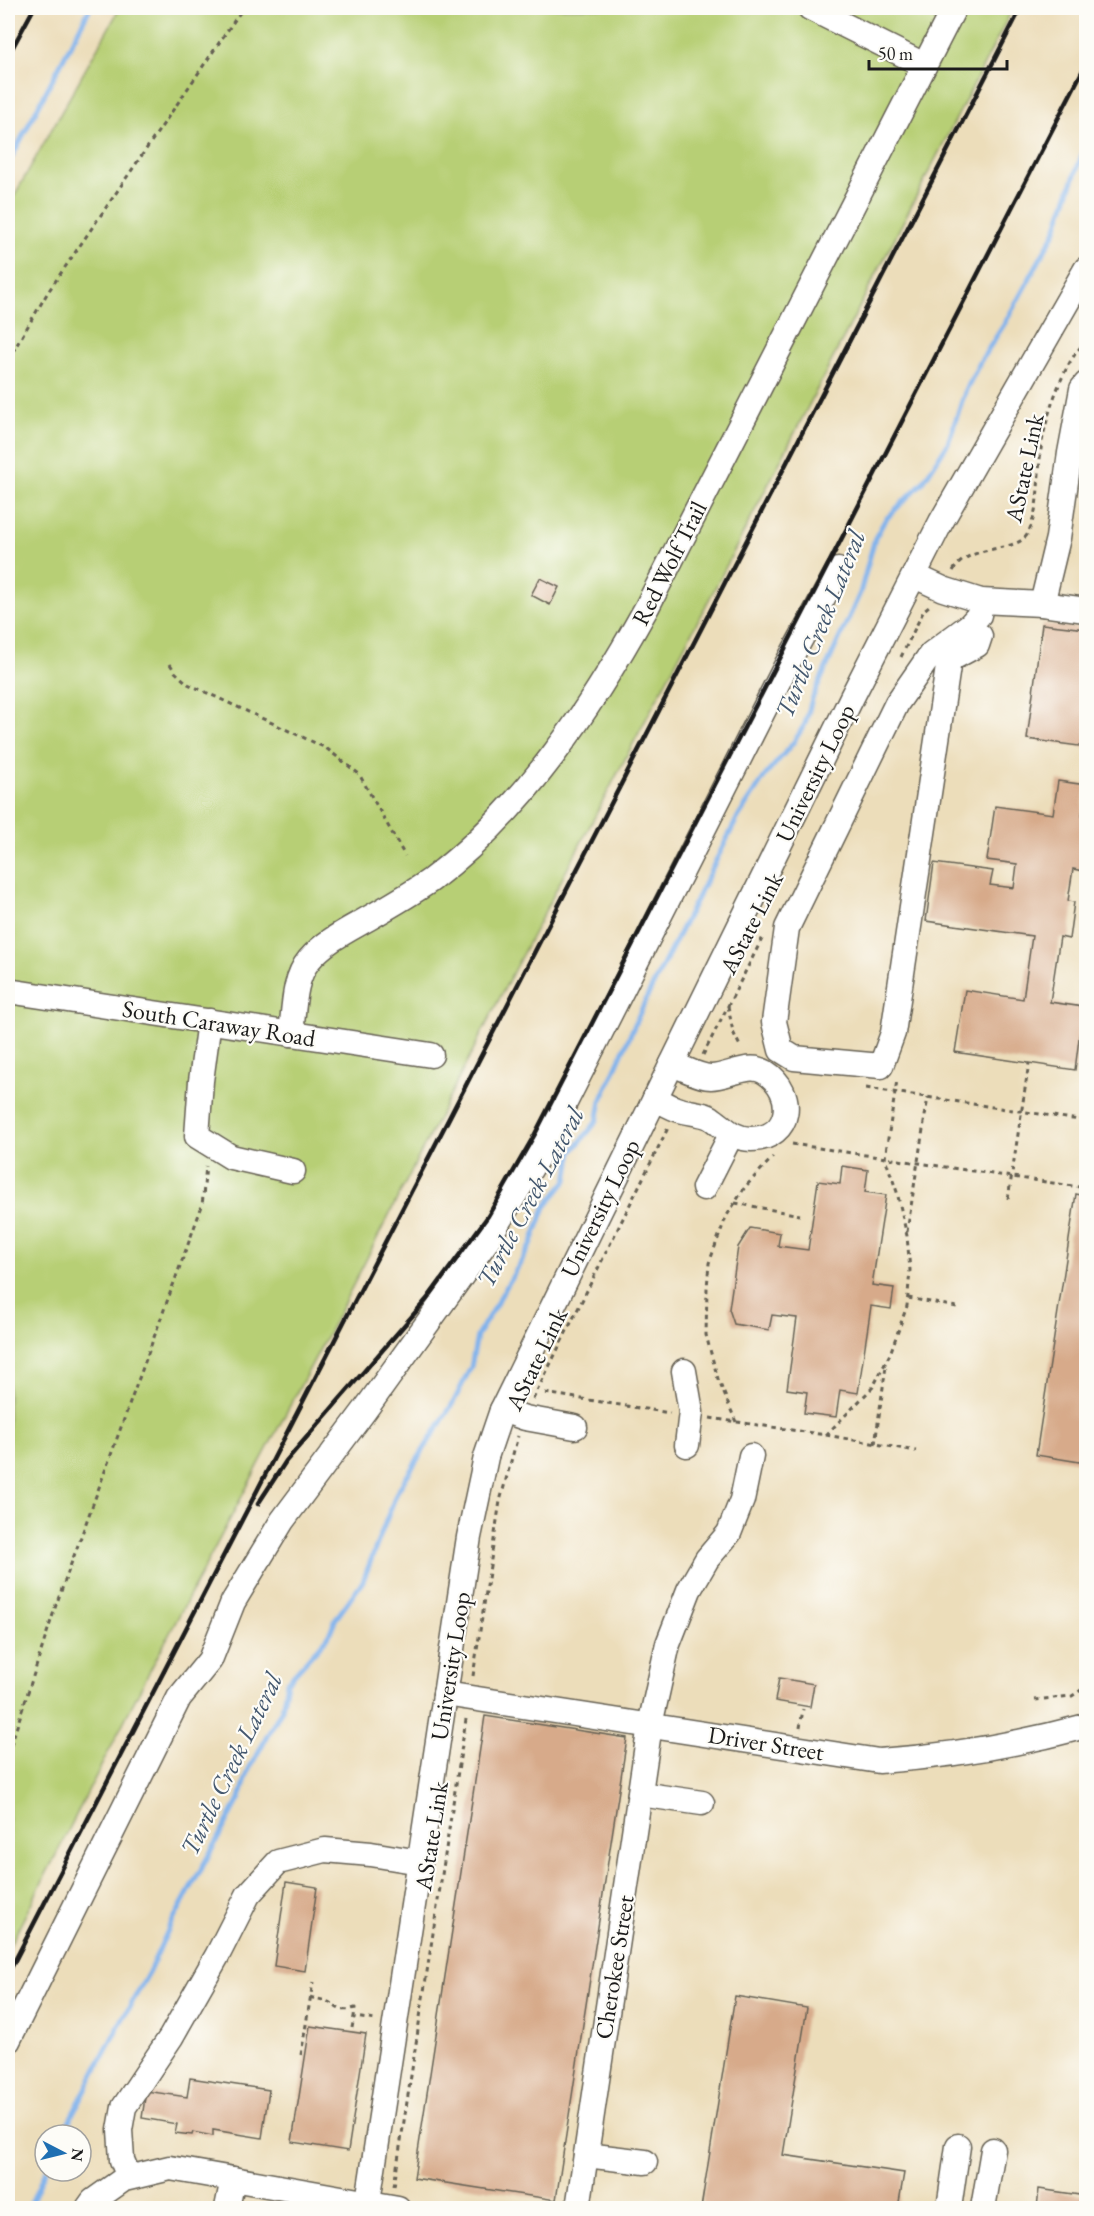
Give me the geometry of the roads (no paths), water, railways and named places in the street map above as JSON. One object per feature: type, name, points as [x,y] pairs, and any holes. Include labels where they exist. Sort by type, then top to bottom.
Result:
[{"type":"street","points":[[810,8],[924,66]]},
{"type":"street","name":"Red Wolf Trail","points":[[291,1034],[300,975],[309,960],[338,936],[430,880],[466,850],[500,818],[581,718],[613,668],[647,607],[954,8]]},
{"type":"street","name":"University Loop","points":[[381,2207],[420,1862],[445,1694],[472,1526],[486,1457],[502,1410],[655,1098],[683,1068],[852,697],[941,522],[1086,269]]},
{"type":"street","points":[[1042,604],[1058,538],[1073,436],[1083,388],[1086,384]]},
{"type":"street","points":[[8,2041],[178,1698],[210,1660],[233,1602],[263,1551],[282,1521],[486,1242],[537,1158],[780,677],[838,570]]},
{"type":"street","points":[[915,576],[944,589],[980,617]]},
{"type":"street","points":[[946,654],[932,654],[897,703],[787,927],[774,1022],[781,1050],[794,1058],[881,1066],[893,1033],[946,654],[970,625],[980,617],[1042,604],[1079,609]]},
{"type":"street","name":"South Caraway Road","points":[[8,991],[431,1055]]},
{"type":"street","points":[[209,1021],[201,1080],[197,1136],[231,1157],[293,1171]]},
{"type":"street","points":[[655,1098],[676,1109],[709,1117],[731,1135],[751,1139],[770,1134],[782,1124],[786,1110],[785,1097],[778,1081],[763,1070],[750,1069],[711,1077],[683,1068]]},
{"type":"street","points":[[704,1188],[731,1135]]},
{"type":"street","points":[[684,1371],[691,1412],[687,1445]]},
{"type":"street","points":[[502,1410],[525,1418],[575,1427]]},
{"type":"street","name":"Cherokee Street","points":[[578,2208],[650,1725],[672,1635],[688,1590],[707,1559],[729,1533],[741,1500],[751,1456]]},
{"type":"street","name":"Driver Street","points":[[445,1694],[879,1761],[908,1759],[1048,1736],[1086,1726]]},
{"type":"street","points":[[640,1794],[702,1803]]},
{"type":"street","points":[[129,2177],[123,2160],[120,2130],[124,2107],[171,2037],[217,1956],[248,1895],[278,1862],[325,1850],[420,1862]]},
{"type":"street","points":[[949,2208],[958,2146]]},
{"type":"street","points":[[983,2208],[993,2150]]},
{"type":"street","points":[[586,2155],[645,2162]]},
{"type":"street","points":[[88,2208],[93,2201],[124,2179],[170,2168],[381,2207]]},
{"type":"street","points":[[227,2208],[233,2179]]},
{"type":"waterway","points":[[8,164],[90,8]]},
{"type":"waterway","name":"Turtle Creek Lateral","points":[[68,2123],[148,1974],[169,1928],[240,1798],[249,1769],[282,1709],[287,1682],[328,1637],[335,1620],[363,1581],[397,1492],[453,1403],[471,1367],[477,1336],[531,1245],[545,1207],[567,1180],[572,1152],[597,1121],[601,1101],[646,999],[737,819],[765,776],[793,743],[805,724],[812,699],[860,593],[875,538],[885,520],[923,482],[948,443],[965,392],[980,362],[1005,323],[1055,232],[1086,143]]},
{"type":"waterway","name":"Turtle Creek Lateral","points":[[29,2208],[40,2183]]},
{"type":"railway","points":[[8,56],[34,8]]},
{"type":"railway","points":[[8,1974],[1021,8]]},
{"type":"railway","points":[[258,1504],[286,1461],[427,1299],[488,1216],[535,1134],[1086,64]]}]
